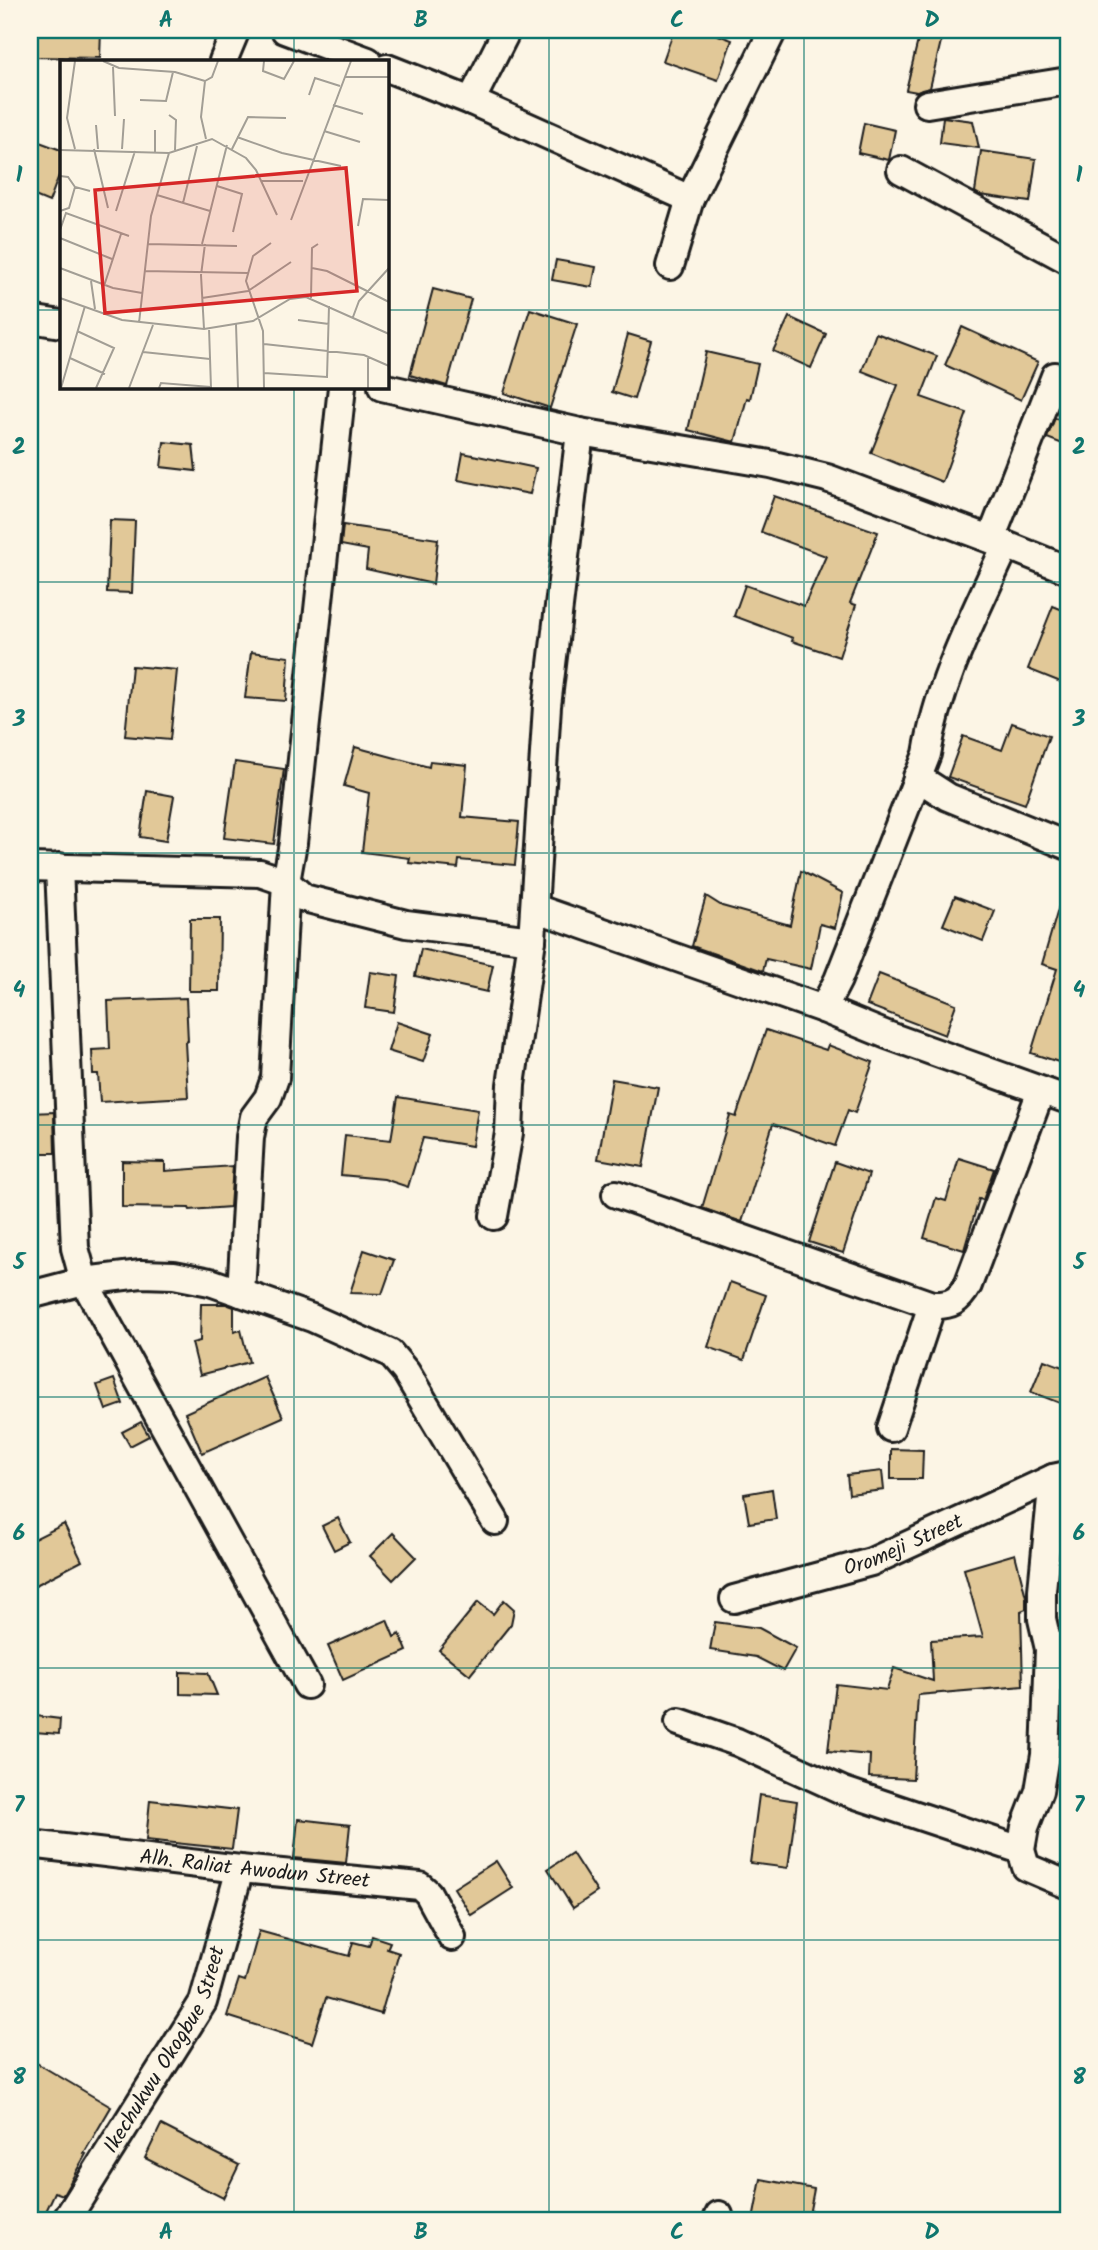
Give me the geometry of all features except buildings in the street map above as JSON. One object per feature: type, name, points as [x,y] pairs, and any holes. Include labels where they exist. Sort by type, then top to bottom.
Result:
[{"type":"street","points":[[222,60],[236,30]]},
{"type":"street","points":[[285,30],[365,60]]},
{"type":"street","points":[[471,101],[507,30]]},
{"type":"street","points":[[670,266],[690,199],[774,30]]},
{"type":"street","points":[[388,68],[471,101],[690,199]]},
{"type":"street","points":[[927,104],[1068,81]]},
{"type":"street","points":[[901,170],[1068,260]]},
{"type":"street","points":[[30,318],[60,324]]},
{"type":"street","points":[[823,1009],[838,980],[927,754],[930,732],[952,666],[999,542],[1055,376]]},
{"type":"street","points":[[241,1293],[252,1127],[254,1117],[268,1098],[275,1078],[286,882],[295,829],[342,388]]},
{"type":"street","points":[[386,388],[580,432],[770,464],[827,478],[1068,570]]},
{"type":"street","points":[[494,1216],[509,1133],[511,1085],[532,940],[547,706],[580,432]]},
{"type":"street","points":[[916,777],[948,797],[1068,846]]},
{"type":"street","points":[[30,867],[260,873],[286,882],[304,898],[406,924],[532,940]]},
{"type":"street","points":[[59,867],[75,1248],[84,1281],[307,1685]]},
{"type":"street","points":[[535,908],[823,1009],[1068,1100]]},
{"type":"street","points":[[616,1194],[932,1305],[946,1306],[960,1298],[968,1285],[1041,1091]]},
{"type":"street","points":[[30,1295],[84,1281],[141,1274],[174,1275],[209,1282],[312,1318],[390,1353],[406,1372],[495,1521]]},
{"type":"street","points":[[891,1428],[932,1305]]},
{"type":"street","points":[[1060,1476],[1042,1590],[1042,1619],[1049,1649],[1045,1755],[1039,1791],[1025,1827],[1021,1850],[1026,1867],[1068,1885]]},
{"type":"street","name":"Oromeji Street","points":[[734,1599],[871,1562],[1060,1476]]},
{"type":"street","points":[[679,1722],[737,1742],[844,1791],[1021,1850]]},
{"type":"street","name":"Alh. Raliat Awodun Street","points":[[30,1844],[240,1869],[420,1886],[428,1893],[452,1937]]},
{"type":"street","name":"Ikechukwu Okogbue Street","points":[[66,2220],[203,2002],[240,1869]]}]
